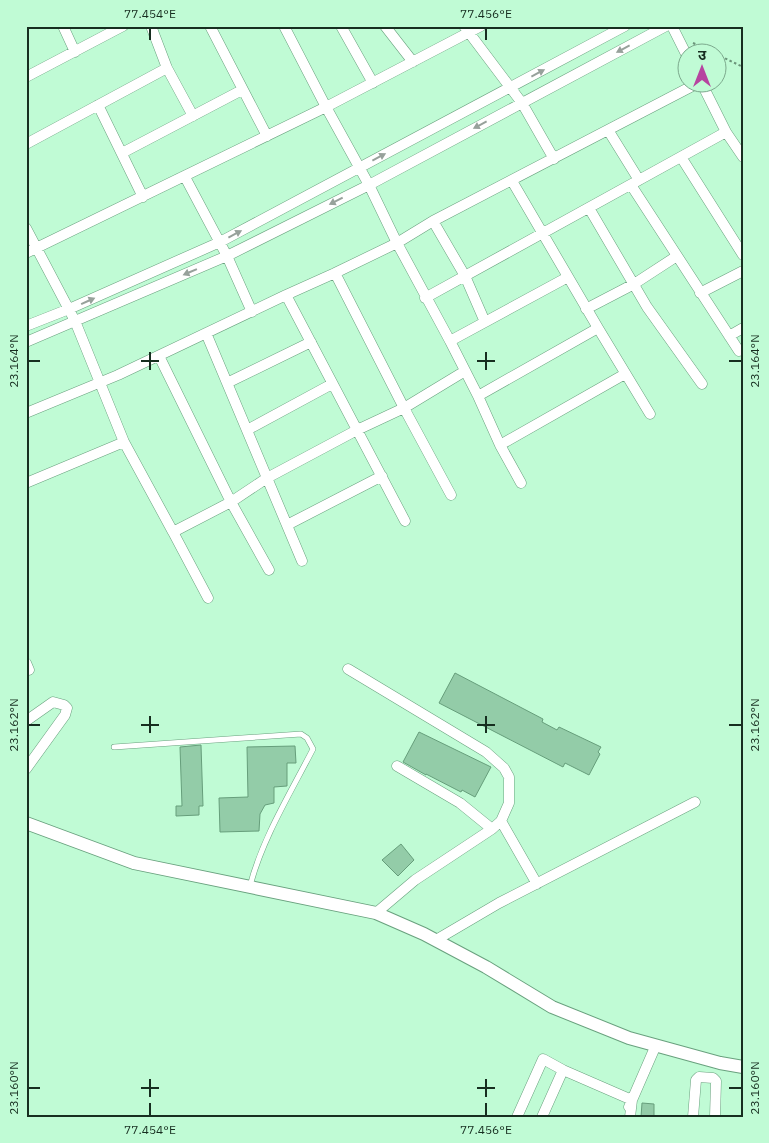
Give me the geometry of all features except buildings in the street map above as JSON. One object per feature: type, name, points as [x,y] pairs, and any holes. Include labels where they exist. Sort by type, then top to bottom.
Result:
[{"type":"street","points":[[63,26],[75,52]]},
{"type":"street","points":[[27,74],[75,52],[123,26]]},
{"type":"street","points":[[151,26],[167,68],[193,116]]},
{"type":"street","points":[[210,26],[267,136]]},
{"type":"street","points":[[284,26],[326,108],[369,185],[425,298],[450,341],[500,445],[521,483]]},
{"type":"street","points":[[341,26],[373,83]]},
{"type":"street","points":[[384,26],[413,62]]},
{"type":"street","points":[[31,251],[326,108],[413,62],[467,29],[481,26]]},
{"type":"street","points":[[26,326],[220,242],[625,26]]},
{"type":"street","points":[[26,342],[227,256],[369,185],[666,26]]},
{"type":"street","points":[[672,26],[680,42]]},
{"type":"street","points":[[467,29],[522,102],[554,159]]},
{"type":"street","points":[[26,144],[167,68]]},
{"type":"street","points":[[122,153],[242,90]]},
{"type":"street","points":[[26,413],[159,356],[397,243],[434,221],[682,92]]},
{"type":"street","points":[[706,92],[726,132],[743,157]]},
{"type":"street","points":[[98,105],[143,197]]},
{"type":"street","points":[[608,130],[635,183],[677,256],[739,351]]},
{"type":"street","points":[[425,298],[726,132]]},
{"type":"street","points":[[681,157],[743,255]]},
{"type":"street","points":[[185,177],[227,256],[252,312]]},
{"type":"street","points":[[512,181],[586,309],[650,414]]},
{"type":"street","points":[[589,208],[647,307],[702,384]]},
{"type":"street","points":[[434,221],[465,276],[485,322]]},
{"type":"street","points":[[26,228],[31,251],[75,321],[124,442],[208,598]]},
{"type":"street","points":[[586,309],[634,284],[677,256]]},
{"type":"street","points":[[700,293],[743,271]]},
{"type":"street","points":[[335,273],[451,496]]},
{"type":"street","points":[[450,341],[568,277]]},
{"type":"street","points":[[286,295],[405,521]]},
{"type":"street","points":[[478,396],[598,328]]},
{"type":"street","points":[[729,336],[743,328]]},
{"type":"street","points":[[206,333],[302,560]]},
{"type":"street","points":[[227,383],[311,342]]},
{"type":"street","points":[[159,356],[232,502],[269,570]]},
{"type":"street","points":[[173,532],[232,502],[267,478],[357,430],[404,408],[465,371]]},
{"type":"street","points":[[500,445],[625,374]]},
{"type":"street","points":[[247,430],[332,384]]},
{"type":"street","points":[[26,482],[124,442]]},
{"type":"street","points":[[287,525],[382,476]]},
{"type":"street","points":[[348,668],[486,752],[504,768],[509,777],[509,803],[501,821],[492,829],[415,880],[376,913]]},
{"type":"street","points":[[26,721],[53,702],[64,704],[67,708],[65,715],[26,769]]},
{"type":"street","points":[[397,766],[460,803],[492,829]]},
{"type":"street","points":[[436,940],[499,903],[695,802]]},
{"type":"street","points":[[501,821],[537,884]]},
{"type":"street","points":[[26,824],[134,863],[376,913],[436,940],[486,967],[552,1008],[629,1038],[720,1063],[743,1067]]},
{"type":"street","points":[[624,1117],[656,1045]]},
{"type":"street","points":[[517,1117],[543,1059],[563,1070],[632,1100]]},
{"type":"street","points":[[542,1117],[563,1070]]},
{"type":"street","points":[[693,1117],[696,1080],[700,1077],[713,1078],[716,1081],[715,1117]]},
{"type":"street","points":[[630,1117],[632,1100]]},
{"type":"lane","points":[[114,747],[301,734],[307,738],[313,749],[267,841],[253,873],[249,888]]},
{"type":"path","points":[[677,36],[690,42]]},
{"type":"path","points":[[726,58],[743,67]]}]
